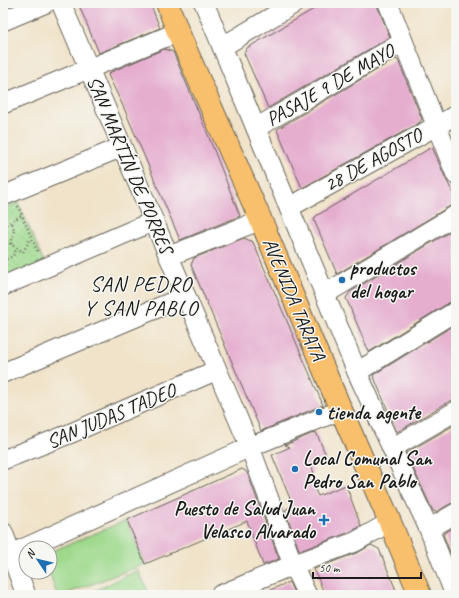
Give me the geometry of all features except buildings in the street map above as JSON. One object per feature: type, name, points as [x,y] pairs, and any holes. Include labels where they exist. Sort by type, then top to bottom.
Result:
[{"type":"highway","name":"AVENIDA TARATA","points":[[168,3],[178,32],[261,220],[420,595]]},
{"type":"street","points":[[3,21],[46,3]]},
{"type":"street","name":"SAN MARTÍN DE PORRES","points":[[61,3],[250,447],[293,565],[307,595]]},
{"type":"street","name":"AVENIDA TARATA","points":[[204,3],[290,206],[357,372],[429,529],[455,595]]},
{"type":"street","points":[[222,47],[295,3]]},
{"type":"street","points":[[388,3],[435,126],[456,176]]},
{"type":"street","points":[[3,104],[89,70],[178,32]]},
{"type":"street","name":"PASAJE 9 DE MAYO","points":[[256,128],[403,42]]},
{"type":"street","name":"28 DE AGOSTO","points":[[290,206],[456,115]]},
{"type":"street","points":[[8,194],[122,147]]},
{"type":"street","points":[[325,294],[456,215]]},
{"type":"street","points":[[168,256],[261,220]]},
{"type":"street","points":[[3,286],[154,221]]},
{"type":"street","points":[[3,374],[186,296]]},
{"type":"street","points":[[357,372],[456,311]]},
{"type":"street","name":"SAN JUDAS TADEO","points":[[3,460],[69,434],[218,370]]},
{"type":"street","points":[[11,554],[250,447],[341,410]]},
{"type":"street","points":[[392,448],[456,411]]},
{"type":"street","points":[[429,529],[456,513]]},
{"type":"street","points":[[220,595],[293,565],[355,542],[390,522]]},
{"type":"street","points":[[3,532],[26,595]]},
{"type":"path","points":[[8,194],[22,215],[44,268]]},
{"type":"path","points":[[3,227],[22,215]]},
{"type":"path","points":[[11,244],[14,231],[12,221]]},
{"type":"path","points":[[3,239],[23,252],[31,237]]},
{"type":"path","points":[[3,262],[13,256],[17,248]]},
{"type":"green space","points":[[18,202],[45,264],[3,282],[3,208]]},
{"type":"green space","points":[[127,520],[145,564],[63,595],[57,595],[52,580],[58,580],[58,549]]},
{"type":"green space","points":[[138,570],[150,595],[86,595]]},
{"type":"place","name":"productos del hogar","points":[[342,280]]},
{"type":"place","name":"tienda agente","points":[[319,412]]},
{"type":"place","name":"Local Comunal San Pedro San Pablo","points":[[295,469]]},
{"type":"place","name":"Puesto de Salud Juan Velasco Alvarado","points":[[324,520]]},
{"type":"district","name":"SAN PEDRO Y SAN PABLO","points":[[141,296]]}]
